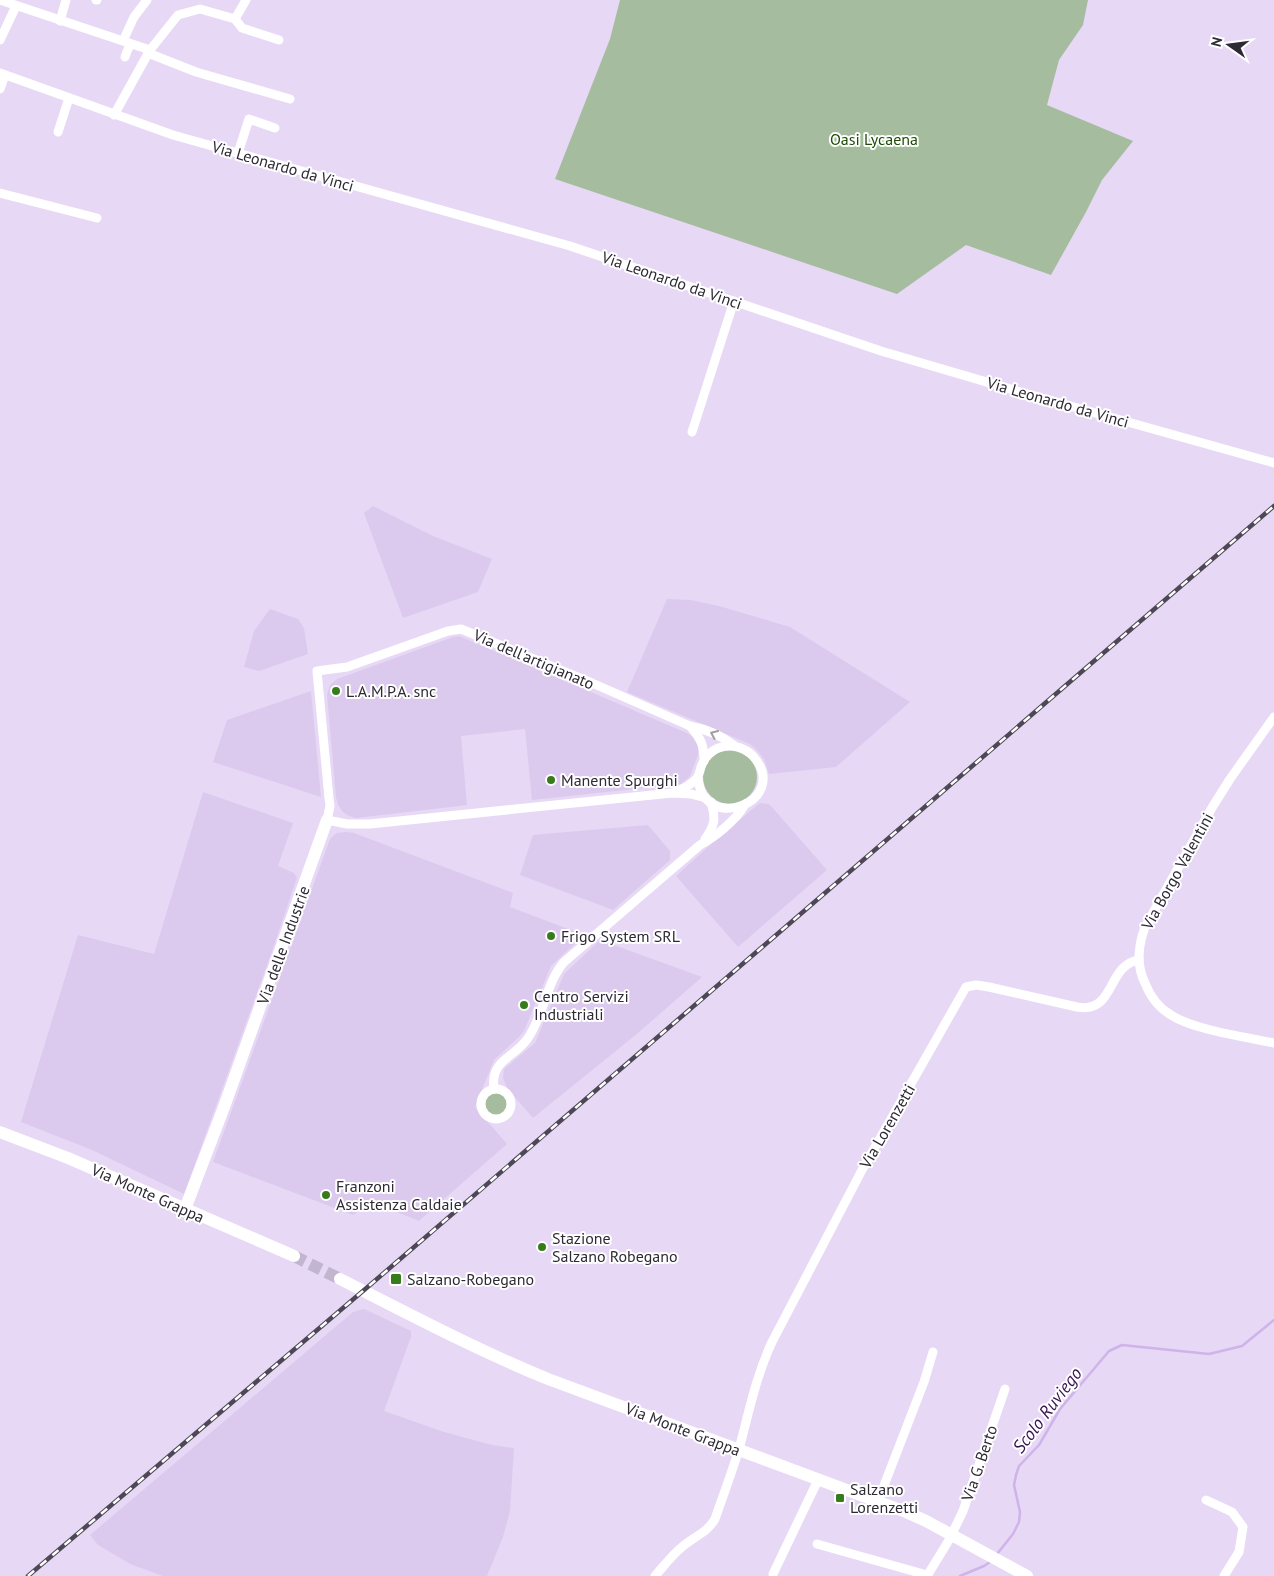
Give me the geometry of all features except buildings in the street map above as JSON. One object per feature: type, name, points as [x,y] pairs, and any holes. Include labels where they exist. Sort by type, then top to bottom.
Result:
[{"type":"street","points":[[0,0],[127,42],[196,72],[290,99]]},
{"type":"street","points":[[60,21],[66,0]]},
{"type":"street","points":[[125,57],[134,17],[147,0]]},
{"type":"street","points":[[235,19],[246,0]]},
{"type":"street","points":[[0,40],[16,6]]},
{"type":"street","points":[[114,115],[149,52],[178,15],[200,9],[235,19],[242,28],[279,40]]},
{"type":"street","name":"Via Leonardo da Vinci","points":[[0,89],[2,74],[172,135],[570,246],[882,351],[1043,399],[1274,463]]},
{"type":"street","points":[[58,132],[69,98]]},
{"type":"street","points":[[238,153],[249,119],[275,128]]},
{"type":"street","points":[[0,193],[98,218]]},
{"type":"street","points":[[692,432],[734,302]]},
{"type":"street","name":"Via dell'artigianato","points":[[317,672],[347,667],[448,630],[461,629],[690,726],[728,740],[751,754],[758,762],[762,783],[757,795],[744,806],[740,813],[710,840],[700,845]]},
{"type":"street","name":"Via delle Industrie","points":[[185,1209],[327,820],[330,806],[317,672]]},
{"type":"street","name":"Via Borgo Valentini","points":[[1272,723],[1221,792],[1163,895],[1141,938],[1139,960],[1142,976],[1149,992],[1170,1015],[1190,1024],[1274,1043]]},
{"type":"street","points":[[690,726],[703,744],[704,761]]},
{"type":"street","points":[[672,793],[687,787],[698,777],[704,761],[711,752],[718,748],[735,746]]},
{"type":"street","points":[[494,1089],[497,1068],[529,1038],[559,968],[700,845],[712,829],[714,821],[709,800],[700,787],[698,777]]},
{"type":"street","points":[[327,820],[347,824],[370,824],[672,793],[691,794],[709,800],[726,809],[744,806]]},
{"type":"street","name":"Via Lorenzetti","points":[[738,1450],[760,1368],[772,1342],[862,1170],[966,987],[988,987],[1077,1008],[1087,1008],[1101,1003],[1124,966],[1132,960],[1139,960]]},
{"type":"street","name":"Via Monte Grappa","points":[[0,1132],[68,1158],[294,1256]]},
{"type":"street","name":"Via Monte Grappa","points":[[340,1279],[509,1363],[926,1521],[1027,1576]]},
{"type":"street","points":[[878,1502],[924,1382],[932,1352]]},
{"type":"street","name":"Via G. Berto","points":[[927,1576],[952,1535],[963,1511],[1005,1389]]},
{"type":"street","points":[[654,1576],[682,1546],[711,1525],[738,1450]]},
{"type":"street","points":[[773,1574],[818,1480]]},
{"type":"street","points":[[1206,1500],[1232,1512],[1243,1527],[1239,1552],[1224,1576]]},
{"type":"street","points":[[817,1544],[927,1576]]},
{"type":"shaded area","points":[[373,506],[433,536],[492,559],[478,592],[403,618],[364,513]]},
{"type":"shaded area","points":[[667,599],[691,600],[719,606],[790,627],[910,702],[836,767],[769,774],[764,759],[750,744],[627,692]]},
{"type":"shaded area","points":[[270,609],[298,619],[304,628],[308,654],[259,671],[244,667],[254,631]]},
{"type":"shaded area","points":[[459,636],[687,733],[693,737],[698,747],[698,755],[690,776],[681,784],[532,800],[525,729],[461,736],[467,805],[356,818],[349,816],[338,805],[336,797],[327,695],[330,685],[337,679]]},
{"type":"shaded area","points":[[311,691],[321,797],[213,762],[227,720]]},
{"type":"shaded area","points":[[203,792],[293,823],[278,866],[294,873],[297,878],[184,1194],[92,1150],[21,1122],[78,935],[154,954]]},
{"type":"shaded area","points":[[760,803],[771,806],[827,870],[738,947],[676,876]]},
{"type":"shaded area","points":[[648,825],[670,851],[670,860],[613,910],[520,875],[533,835]]},
{"type":"shaded area","points":[[337,833],[354,833],[513,893],[510,907],[584,935],[551,966],[524,1031],[494,1060],[475,1107],[507,1144],[419,1221],[372,1202],[353,1215],[213,1162],[330,839]]},
{"type":"shaded area","points":[[600,940],[702,977],[638,1033],[533,1118],[507,1088],[503,1078],[504,1069],[535,1043],[564,974]]},
{"type":"shaded area","points":[[364,1309],[411,1331],[411,1337],[384,1411],[444,1432],[492,1445],[514,1448],[510,1511],[503,1537],[487,1576],[163,1576],[130,1564],[98,1545],[90,1535],[353,1312]]},
{"type":"green space","name":"Oasi Lycaena","points":[[620,0],[1088,0],[1083,25],[1059,60],[1047,105],[1133,141],[1102,180],[1051,275],[966,245],[897,294],[555,179],[610,39]]},
{"type":"green space","points":[[730,750],[740,752],[749,758],[755,767],[757,777],[755,787],[749,796],[740,802],[730,804],[720,802],[711,796],[705,787],[703,777],[705,767],[711,758],[720,752]]},
{"type":"green space","points":[[496,1093],[504,1096],[507,1104],[504,1112],[496,1115],[488,1112],[485,1104],[488,1096]]},
{"type":"waterway","name":"Scolo Ruviego","points":[[997,1554],[1013,1534],[1019,1522],[1020,1512],[1014,1485],[1019,1466],[1039,1445],[1060,1409],[1109,1351],[1122,1345],[1209,1354],[1242,1346],[1274,1320]]},
{"type":"waterway","name":"Scolo Ruviego","points":[[960,1576],[990,1562]]},
{"type":"tunnel","points":[[294,1256],[340,1279]]},
{"type":"railway","points":[[28,1576],[370,1285],[1274,506]]},
{"type":"place","name":"L.A.M.P.A. snc","points":[[336,691]]},
{"type":"place","name":"Manente Spurghi","points":[[551,780]]},
{"type":"place","name":"Frigo System SRL","points":[[551,936]]},
{"type":"place","name":"Centro Servizi Industriali","points":[[524,1005]]},
{"type":"place","name":"Franzoni Assistenza Caldaie","points":[[326,1195]]},
{"type":"place","name":"Stazione Salzano Robegano","points":[[542,1247]]},
{"type":"place","name":"Salzano-Robegano","points":[[396,1279]]},
{"type":"place","name":"Salzano Lorenzetti","points":[[840,1498]]}]
